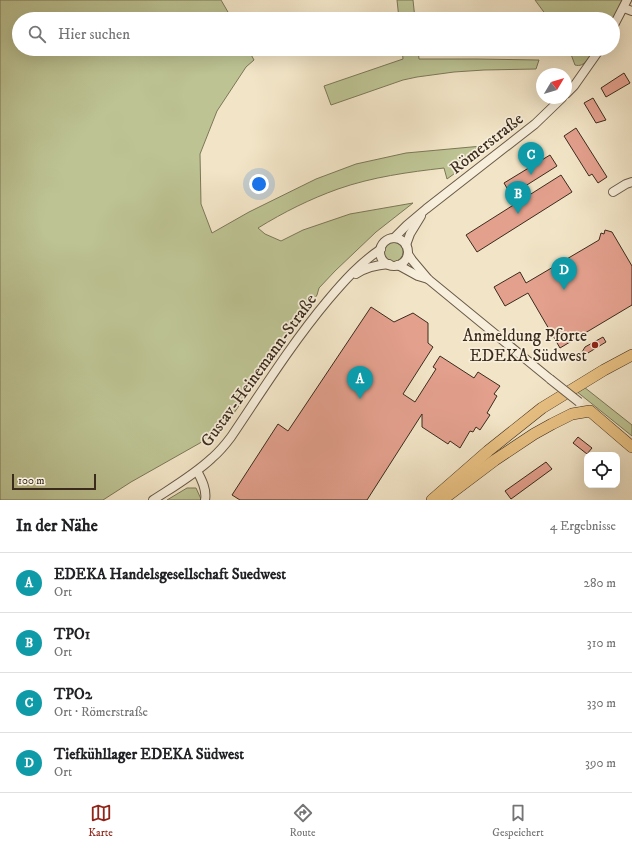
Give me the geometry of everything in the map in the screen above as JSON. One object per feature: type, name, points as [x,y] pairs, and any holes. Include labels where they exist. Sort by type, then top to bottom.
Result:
[{"type":"main road","points":[[432,500],[488,451],[542,408],[604,370],[632,355]]},
{"type":"main road","points":[[442,500],[495,460],[534,434],[572,414],[590,412],[632,446]]},
{"type":"street","points":[[620,15],[626,4],[632,12]]},
{"type":"street","points":[[572,88],[595,56]]},
{"type":"street","name":"Römerstraße","points":[[394,238],[426,209],[535,124],[556,104]]},
{"type":"street","points":[[613,192],[632,182]]},
{"type":"street","name":"Römerstraße","points":[[406,245],[414,227],[426,209]]},
{"type":"street","points":[[394,238],[399,239],[406,245],[408,254],[404,262],[393,266],[385,262],[382,258],[381,249],[386,241],[394,238]]},
{"type":"street","name":"Gustav-Heinemann-Straße","points":[[153,500],[197,471],[231,438],[298,337],[345,280],[381,249]]},
{"type":"street","points":[[408,254],[428,280],[590,412]]},
{"type":"street","name":"Gustav-Heinemann-Straße","points":[[345,280],[362,270],[374,266],[389,264]]},
{"type":"street","points":[[398,265],[428,280]]},
{"type":"street","points":[[197,471],[203,482],[206,495],[205,500]]},
{"type":"green space","points":[[0,0],[221,0],[228,12],[12,12],[12,56],[252,56],[254,60],[246,67],[217,111],[200,154],[201,204],[212,233],[249,212],[316,179],[356,164],[406,153],[493,145],[447,179],[444,168],[404,173],[364,181],[338,189],[307,202],[287,211],[258,228],[265,234],[281,241],[303,230],[350,214],[413,203],[376,232],[319,288],[317,295],[224,427],[200,443],[131,482],[103,500],[0,500]]},
{"type":"green space","points":[[397,0],[413,0],[414,12],[398,12]]},
{"type":"green space","points":[[535,0],[622,0],[616,12],[544,12]]},
{"type":"green space","points":[[403,56],[419,56],[419,59],[539,60],[536,69],[454,72],[403,80],[331,105],[324,86],[403,59]]},
{"type":"green space","points":[[572,56],[590,56],[582,65],[575,65]]},
{"type":"green space","points":[[389,242],[397,242],[403,248],[403,256],[397,262],[389,262],[383,256],[383,248]]},
{"type":"green space","points":[[584,387],[632,425],[632,436],[576,391]]},
{"type":"green space","points":[[187,488],[196,488],[201,499],[167,500]]},
{"type":"building","points":[[624,73],[630,83],[606,97],[601,88]]},
{"type":"building","points":[[593,98],[606,120],[596,123],[584,103]]},
{"type":"building","points":[[576,128],[607,177],[598,183],[592,174],[589,176],[564,136]]},
{"type":"building","points":[[550,155],[557,166],[511,195],[504,183]]},
{"type":"building","points":[[561,175],[572,192],[477,252],[466,235]]},
{"type":"building","points":[[605,230],[612,232],[632,266],[632,305],[560,348],[528,293],[505,306],[494,287],[520,272],[526,283],[599,240],[601,233],[604,234]]},
{"type":"building","points":[[371,307],[394,322],[413,313],[428,323],[428,343],[433,347],[403,394],[415,402],[436,369],[433,367],[440,356],[474,378],[478,372],[500,386],[494,394],[497,396],[487,413],[490,415],[480,430],[476,427],[473,432],[470,431],[460,448],[450,441],[448,444],[422,427],[422,414],[367,500],[240,500],[232,495],[278,424],[288,431]]},
{"type":"building","name":"Anmeldung Pforte EDEKA Südwest","points":[[603,337],[606,342],[578,359],[585,347]]},
{"type":"building","points":[[578,437],[592,448],[589,452],[584,452],[573,443]]},
{"type":"building","points":[[546,462],[552,469],[511,499],[505,491]]},
{"type":"place","name":"TPO2","points":[[531,175]]},
{"type":"place","name":"TPO1","points":[[518,214]]},
{"type":"place","name":"Tiefkühllager EDEKA Südwest","points":[[564,290]]},
{"type":"place","name":"Anmeldung Pforte EDEKA Südwest","points":[[595,345]]},
{"type":"place","name":"EDEKA Handelsgesellschaft Suedwest","points":[[360,399]]}]
